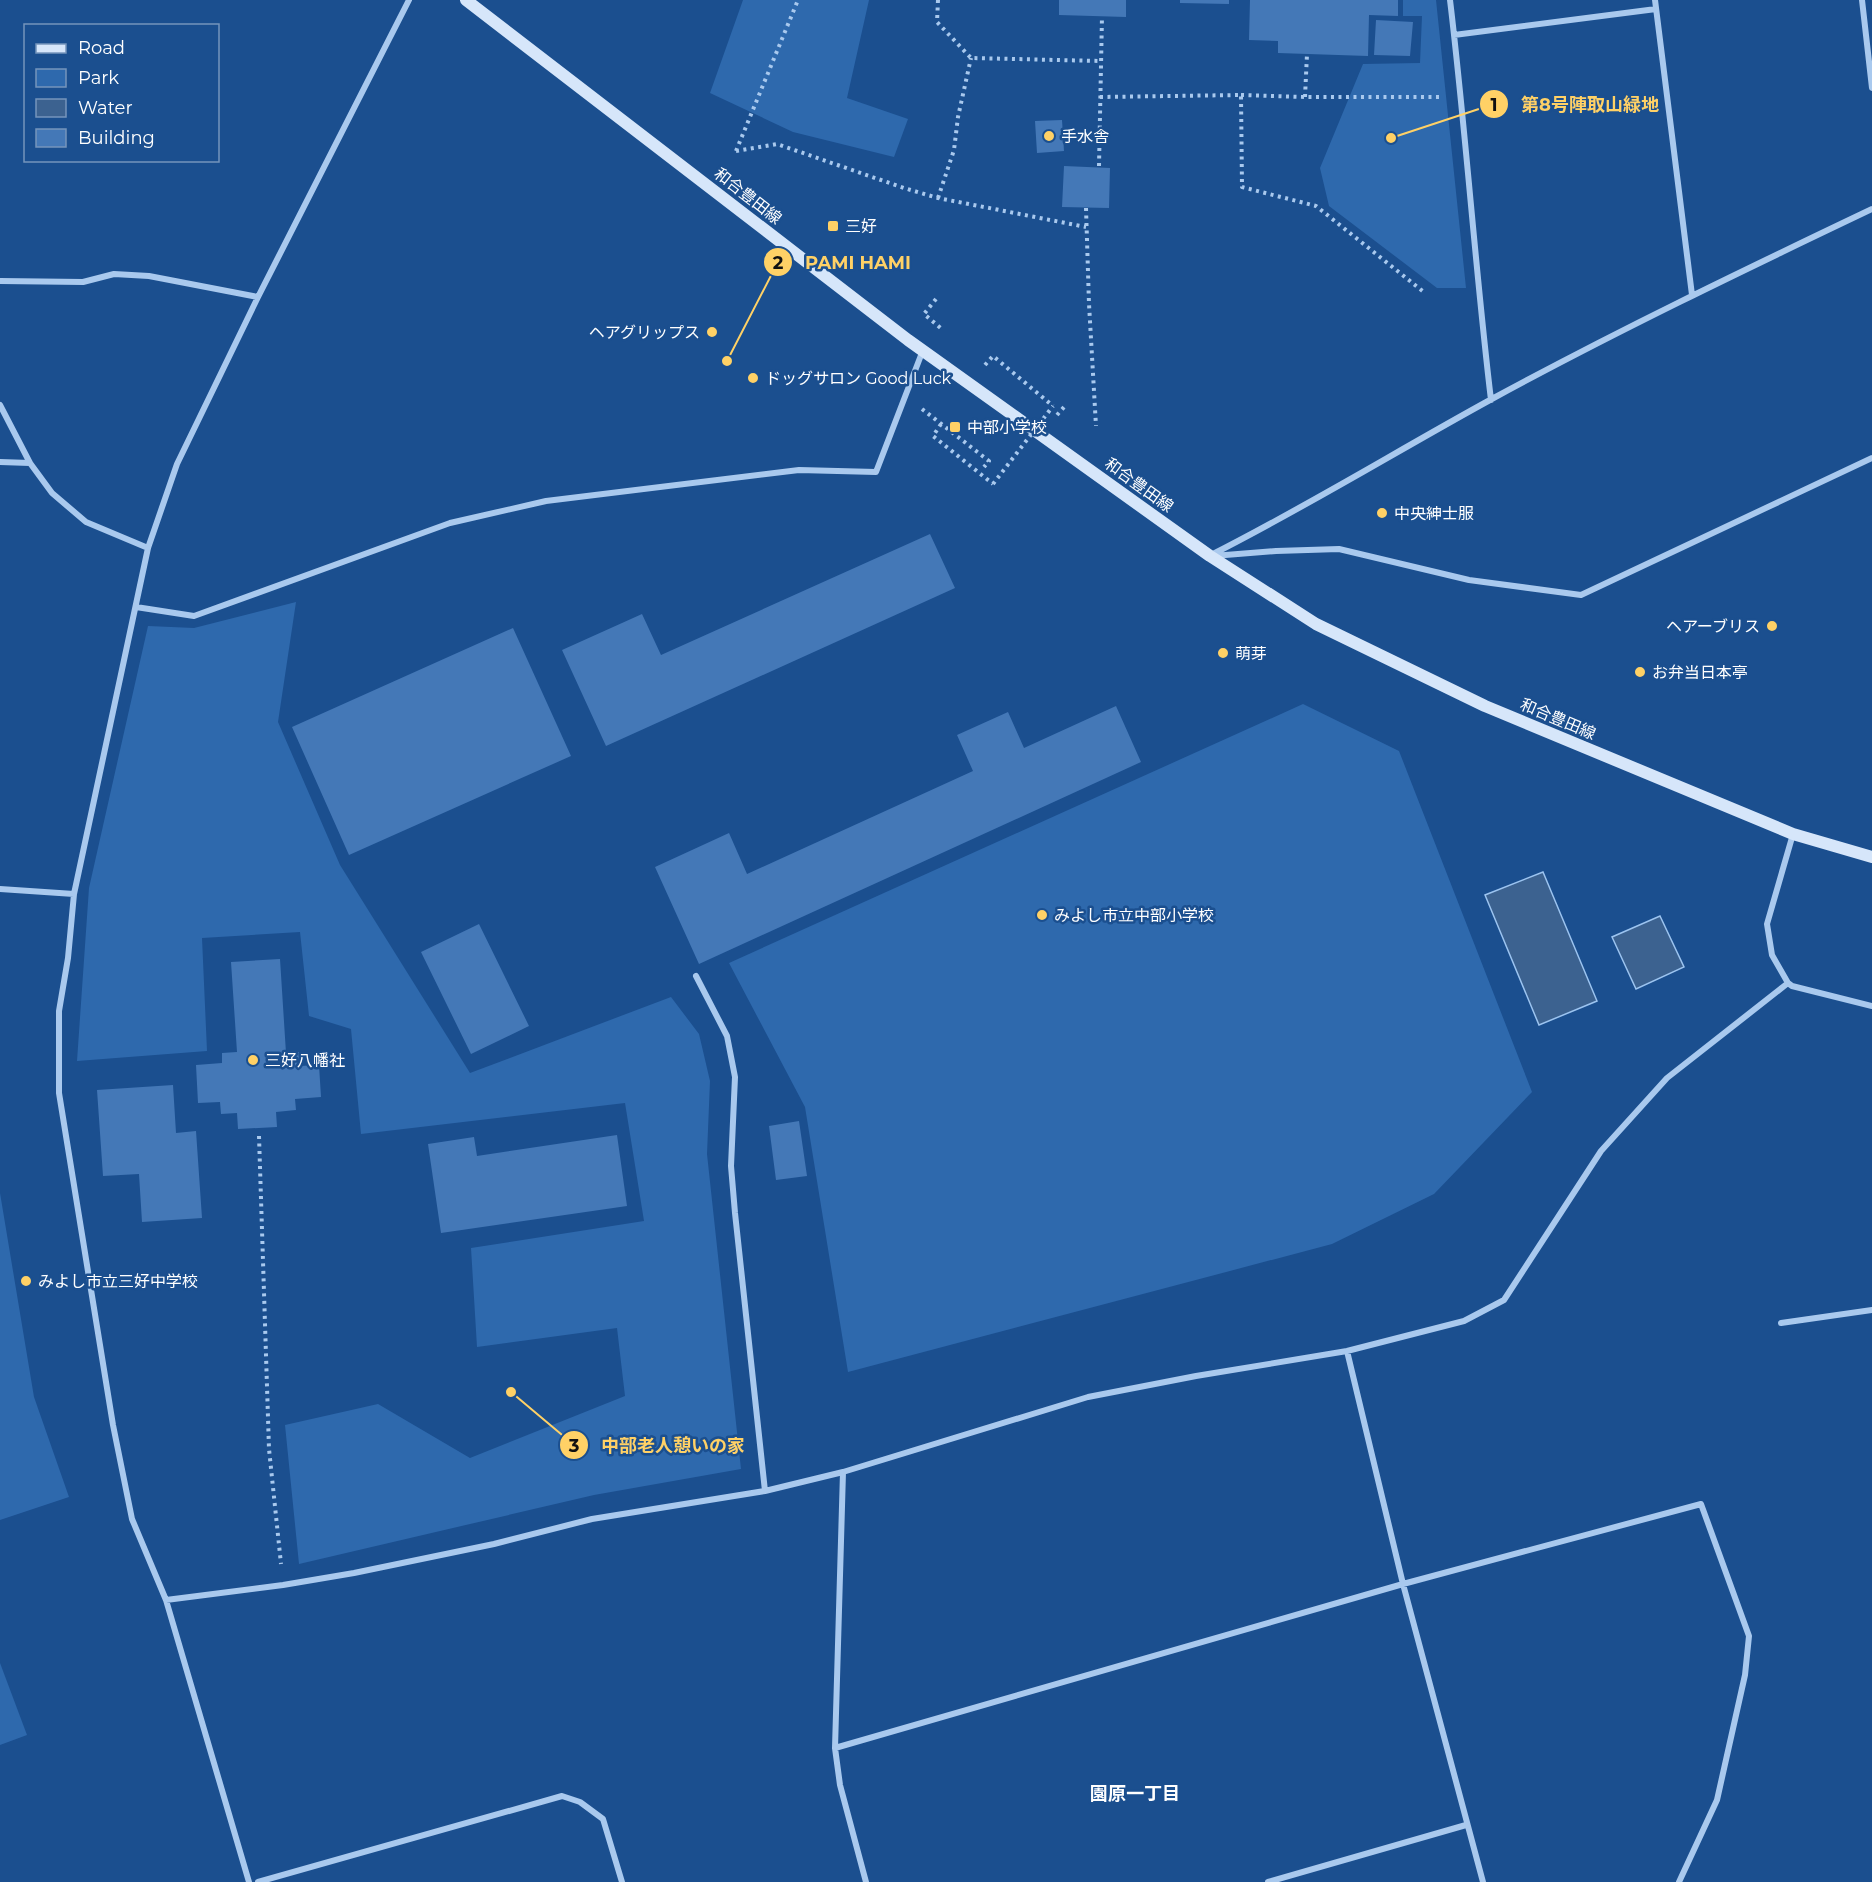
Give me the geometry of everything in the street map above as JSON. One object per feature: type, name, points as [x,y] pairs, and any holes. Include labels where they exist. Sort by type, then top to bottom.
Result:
[{"type":"main road","name":"和合豊田線","points":[[466,0],[923,350],[1210,556],[1316,624],[1485,706],[1793,834],[1872,857]]},
{"type":"street","points":[[249,1882],[166,1600],[132,1519],[113,1425],[59,1093],[58,1011],[68,958],[74,894],[148,548],[177,464],[258,297],[409,0]]},
{"type":"street","points":[[1450,0],[1462,97],[1482,330],[1491,400]]},
{"type":"street","points":[[1656,0],[1692,295]]},
{"type":"street","points":[[1862,0],[1872,88]]},
{"type":"street","points":[[1454,35],[1656,9]]},
{"type":"street","points":[[1210,556],[1491,400],[1692,295],[1872,209]]},
{"type":"street","points":[[0,281],[82,282],[114,274],[149,276],[258,297]]},
{"type":"street","points":[[136,607],[194,616],[450,523],[546,501],[799,470],[876,472],[923,350]]},
{"type":"street","points":[[0,405],[30,463],[52,493],[86,522],[148,548]]},
{"type":"street","points":[[1210,556],[1339,549],[1469,580],[1581,595],[1872,458]]},
{"type":"street","points":[[0,462],[30,463]]},
{"type":"street","points":[[1793,834],[1767,924],[1772,955],[1792,986],[1872,1006]]},
{"type":"street","points":[[0,889],[74,894]]},
{"type":"street","points":[[696,976],[727,1036],[735,1077],[731,1166],[765,1491]]},
{"type":"street","points":[[166,1600],[283,1586],[494,1544],[592,1519],[765,1491],[843,1472],[1088,1397],[1347,1351],[1464,1322],[1504,1300],[1601,1152],[1666,1078],[1788,983]]},
{"type":"street","points":[[1781,1323],[1872,1310]]},
{"type":"street","points":[[1347,1351],[1403,1584],[1483,1882]]},
{"type":"street","points":[[843,1472],[835,1748],[840,1785],[866,1882]]},
{"type":"street","points":[[835,1748],[1403,1584],[1701,1503],[1749,1636],[1745,1675],[1717,1800],[1678,1882]]},
{"type":"street","points":[[258,1882],[562,1796],[580,1802],[603,1820],[622,1882]]},
{"type":"street","points":[[1268,1882],[1467,1825]]},
{"type":"path","points":[[798,0],[735,151],[777,144],[938,198],[1086,227]]},
{"type":"path","points":[[938,0],[937,22],[971,58],[1101,61]]},
{"type":"path","points":[[1099,166],[1102,16]]},
{"type":"path","points":[[1305,97],[1307,54]]},
{"type":"path","points":[[938,198],[954,150],[958,117],[971,58]]},
{"type":"path","points":[[1100,97],[1241,95],[1462,97]]},
{"type":"path","points":[[1241,95],[1242,187],[1316,206],[1425,293]]},
{"type":"path","points":[[1086,208],[1089,315],[1096,426]]},
{"type":"path","points":[[924,314],[936,299]]},
{"type":"path","points":[[984,468],[989,461],[941,424],[933,436],[993,484],[1053,406],[993,357],[985,366]]},
{"type":"path","points":[[259,1136],[269,1449],[283,1586]]},
{"type":"green space","points":[[743,0],[869,0],[847,98],[908,119],[894,157],[793,132],[710,93]]},
{"type":"green space","points":[[1403,0],[1436,0],[1466,288],[1437,288],[1329,206],[1320,168],[1363,64],[1420,63],[1422,16],[1403,16]]},
{"type":"green space","points":[[296,602],[278,722],[340,865],[470,1073],[671,997],[699,1034],[710,1081],[707,1154],[741,1469],[594,1495],[299,1564],[285,1425],[378,1404],[470,1458],[625,1396],[617,1328],[477,1347],[471,1248],[644,1221],[625,1103],[361,1134],[351,1029],[309,1016],[300,932],[202,938],[207,1051],[77,1061],[89,888],[148,626],[194,628]]},
{"type":"green space","points":[[1303,704],[1399,751],[1532,1092],[1434,1194],[1332,1244],[848,1372],[805,1107],[729,963]]},
{"type":"green space","points":[[0,1193],[34,1397],[69,1497],[0,1520]]},
{"type":"green space","points":[[0,1663],[27,1735],[0,1745]]},
{"type":"water","points":[[1543,872],[1597,1001],[1539,1025],[1485,895]]},
{"type":"water","points":[[1660,916],[1684,967],[1636,989],[1612,937]]},
{"type":"building","points":[[1059,0],[1126,0],[1126,17],[1059,15]]},
{"type":"building","points":[[1180,0],[1229,0],[1229,4],[1180,3]]},
{"type":"building","points":[[1250,0],[1398,0],[1398,16],[1369,15],[1368,56],[1278,53],[1278,41],[1249,40]]},
{"type":"building","points":[[1376,20],[1413,22],[1410,56],[1374,55]]},
{"type":"building","name":"手水舎","points":[[1062,120],[1064,151],[1037,153],[1035,121]]},
{"type":"building","points":[[1064,166],[1110,168],[1109,208],[1062,207]]},
{"type":"building","points":[[930,534],[955,588],[606,746],[562,650],[642,614],[661,655]]},
{"type":"building","points":[[513,628],[571,756],[349,855],[292,727]]},
{"type":"building","points":[[1116,706],[1141,762],[699,964],[655,867],[729,833],[747,874],[973,771],[957,735],[1008,712],[1024,748]]},
{"type":"building","points":[[479,924],[529,1026],[471,1054],[421,952]]},
{"type":"building","points":[[280,959],[286,1053],[299,1052],[300,1066],[319,1065],[321,1097],[295,1099],[296,1110],[276,1112],[277,1127],[238,1129],[237,1113],[221,1114],[220,1102],[198,1103],[196,1065],[222,1063],[222,1053],[237,1052],[231,962]]},
{"type":"building","points":[[173,1085],[176,1133],[196,1131],[202,1218],[142,1222],[139,1174],[103,1176],[97,1090]]},
{"type":"building","points":[[799,1121],[807,1176],[776,1180],[769,1126]]},
{"type":"building","points":[[617,1135],[627,1206],[441,1233],[428,1144],[474,1137],[477,1156]]},
{"type":"place","name":"手水舎","points":[[1049,136]]},
{"type":"place","name":"第8号陣取山緑地","points":[[1391,138]]},
{"type":"place","name":"三好","points":[[833,226]]},
{"type":"place","name":"ヘアグリップス","points":[[712,332]]},
{"type":"place","name":"PAMI HAMI","points":[[727,361]]},
{"type":"place","name":"ドッグサロン Good Luck","points":[[753,378]]},
{"type":"place","name":"中部小学校","points":[[955,427]]},
{"type":"place","name":"中央紳士服","points":[[1382,513]]},
{"type":"place","name":"ヘアーブリス","points":[[1772,626]]},
{"type":"place","name":"萌芽","points":[[1223,653]]},
{"type":"place","name":"お弁当日本亭","points":[[1640,672]]},
{"type":"place","name":"みよし市立中部小学校","points":[[1042,915]]},
{"type":"place","name":"三好八幡社","points":[[253,1060]]},
{"type":"place","name":"みよし市立三好中学校","points":[[26,1281]]},
{"type":"place","name":"中部老人憩いの家","points":[[511,1392]]},
{"type":"district","name":"園原一丁目","points":[[1135,1794]]}]
